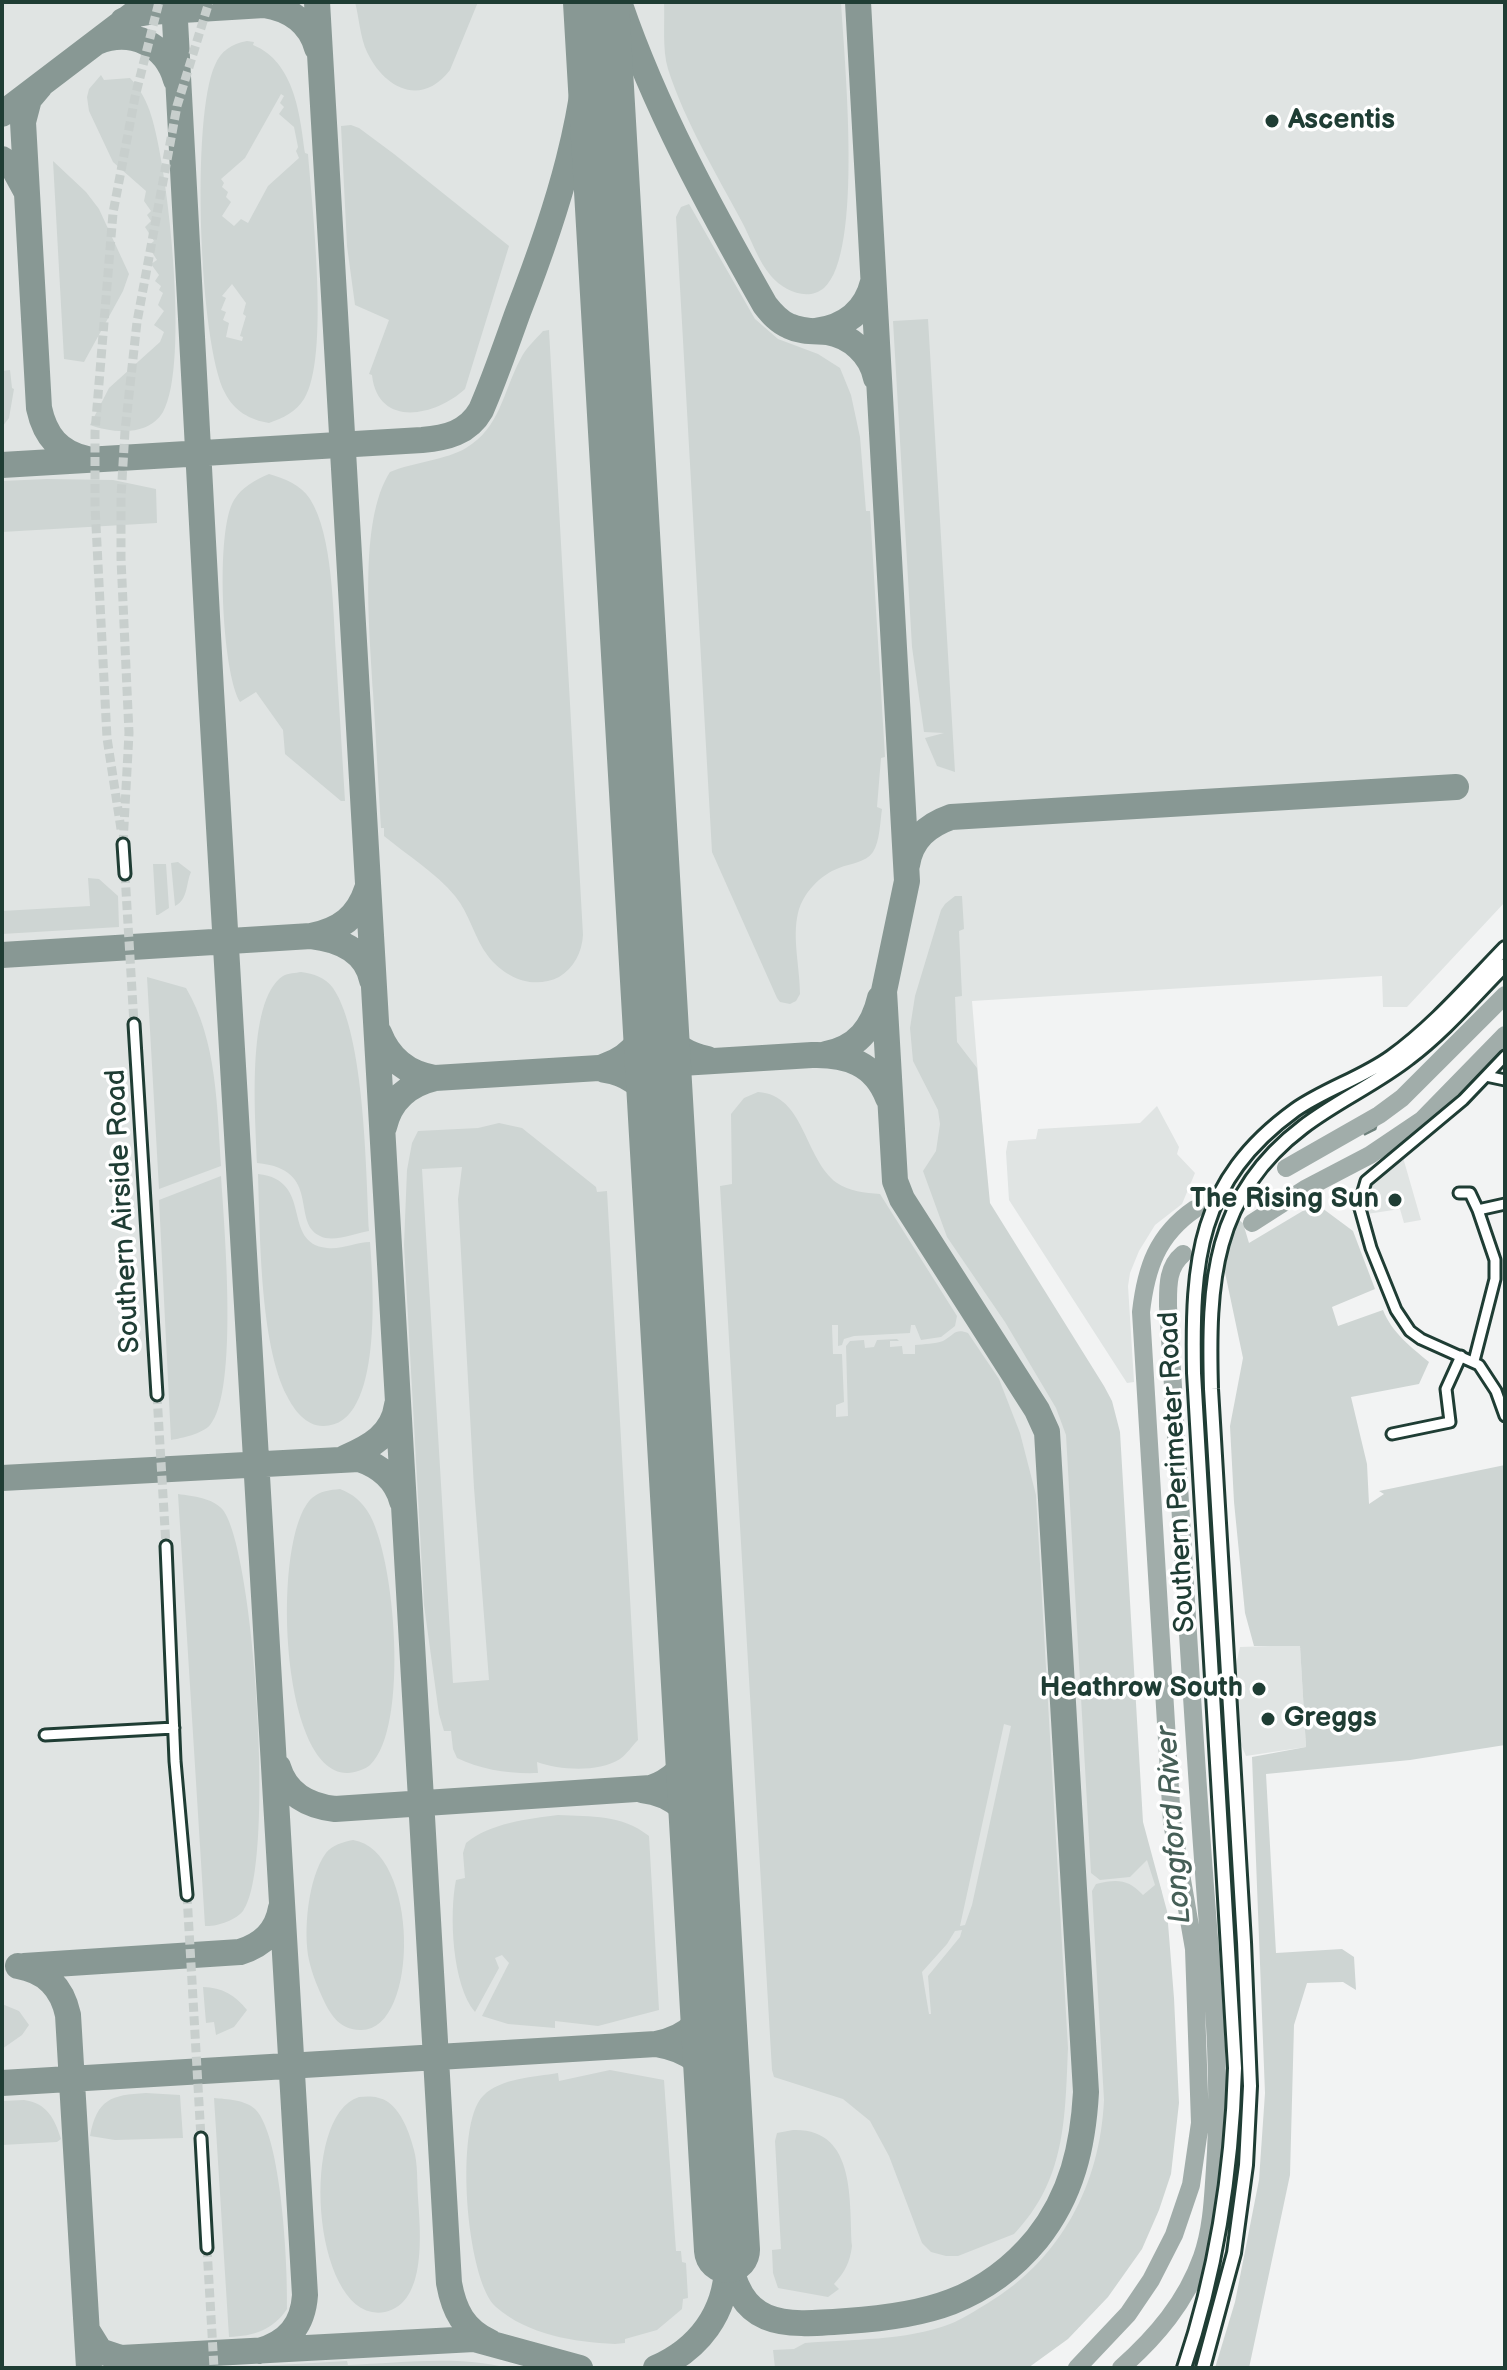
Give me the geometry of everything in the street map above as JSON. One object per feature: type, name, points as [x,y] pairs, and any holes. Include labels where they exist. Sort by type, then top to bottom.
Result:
[{"type":"street","points":[[123,844],[125,874]]},
{"type":"street","name":"Southern Perimeter Road","points":[[1184,2368],[1208,2286],[1221,2226],[1230,2167],[1235,2068],[1194,1373],[1194,1285],[1198,1259],[1206,1225],[1218,1195],[1258,1141],[1297,1109],[1389,1058],[1415,1038],[1505,948]]},
{"type":"street","name":"Southern Perimeter Road","points":[[1203,2368],[1234,2253],[1246,2165],[1250,2086],[1211,1389],[1210,1334],[1219,1257],[1228,1221],[1247,1183],[1273,1151],[1336,1104],[1409,1059],[1505,965]]},
{"type":"street","name":"Southern Airside Road","points":[[134,1024],[157,1395]]},
{"type":"street","points":[[1505,1056],[1463,1100],[1366,1181],[1361,1192],[1360,1209],[1371,1248],[1396,1310],[1410,1331],[1421,1339],[1474,1361],[1500,1389],[1505,1416]]},
{"type":"street","points":[[1486,1076],[1505,1080]]},
{"type":"street","points":[[1459,1193],[1470,1193],[1495,1260],[1495,1279],[1474,1361]]},
{"type":"street","points":[[1478,1210],[1505,1204]]},
{"type":"street","points":[[1392,1434],[1451,1427],[1446,1389],[1461,1356]]},
{"type":"street","points":[[166,1546],[174,1728],[187,1895]]},
{"type":"street","points":[[45,1735],[174,1728]]},
{"type":"street","points":[[201,2138],[207,2248]]},
{"type":"shaded area","points":[[2,2],[1505,2],[1505,902],[1407,1007],[1383,1007],[1382,976],[972,1001],[989,1205],[1056,1317],[1141,1850],[1149,1853],[1162,1892],[1173,2095],[1016,2368],[2,2368]]},
{"type":"shaded area","points":[[355,2],[478,2],[450,70],[439,82],[415,90],[393,84],[374,65],[363,40]]},
{"type":"shaded area","points":[[664,2],[841,2],[849,152],[848,197],[844,236],[836,268],[824,288],[817,292],[803,294],[782,286],[758,257],[675,89],[665,53]]},
{"type":"shaded area","points":[[254,42],[253,45],[278,64],[293,92],[305,153],[308,154],[315,244],[318,318],[312,379],[297,408],[269,423],[243,414],[225,393],[216,367],[209,328],[201,229],[207,92],[220,56],[231,46]],"holes":[[[281,94],[284,96],[280,103],[284,107],[279,114],[294,127],[299,158],[268,186],[248,223],[241,219],[234,226],[222,216],[231,202],[226,197],[228,192],[222,187],[224,183],[221,179],[245,158]],[[232,284],[246,303],[240,336],[243,337],[242,341],[226,337],[229,323],[223,320],[226,312],[221,310],[226,298],[222,296]]]},
{"type":"shaded area","points":[[101,75],[104,80],[130,78],[149,110],[164,177],[174,265],[175,353],[171,388],[163,412],[156,420],[148,426],[129,431],[90,425],[109,388],[160,342],[164,332],[154,325],[164,311],[158,305],[163,293],[155,281],[159,275],[151,264],[157,260],[148,246],[154,241],[145,227],[151,221],[147,215],[151,211],[144,201],[146,191],[113,162],[89,111],[89,89]]},
{"type":"shaded area","points":[[351,125],[394,154],[509,246],[465,389],[439,406],[424,411],[396,410],[385,404],[369,374],[389,320],[355,305],[347,246],[341,126]]},
{"type":"shaded area","points":[[53,161],[99,209],[129,274],[84,362],[64,359]]},
{"type":"shaded area","points":[[689,204],[755,319],[778,339],[818,354],[840,368],[851,395],[860,437],[866,511],[870,511],[885,757],[881,758],[877,807],[882,809],[879,831],[870,856],[825,875],[804,899],[798,913],[796,933],[800,994],[790,1004],[777,998],[712,852],[676,217],[681,207]]},
{"type":"shaded area","points":[[928,319],[955,772],[937,766],[925,738],[944,733],[924,732],[912,647],[893,321]]},
{"type":"shaded area","points":[[549,330],[583,935],[579,953],[569,969],[549,981],[530,982],[511,976],[495,964],[483,949],[455,896],[384,836],[384,828],[381,828],[368,578],[373,519],[390,472],[449,455],[477,440],[494,420],[525,352],[543,331]]},
{"type":"shaded area","points":[[10,370],[14,389],[9,418],[2,427],[2,371]]},
{"type":"shaded area","points":[[269,474],[292,483],[310,499],[318,514],[328,553],[345,801],[341,801],[285,754],[283,730],[256,692],[240,702],[234,686],[225,633],[224,540],[234,500],[254,481]]},
{"type":"shaded area","points":[[113,480],[156,489],[157,523],[2,532],[2,481]]},
{"type":"shaded area","points":[[178,862],[191,872],[184,896],[175,906],[171,863]]},
{"type":"shaded area","points":[[153,864],[166,864],[169,908],[158,915],[156,915]]},
{"type":"shaded area","points":[[88,878],[99,879],[118,896],[119,927],[2,934],[2,911],[90,906]]},
{"type":"shaded area","points":[[955,896],[962,896],[964,929],[959,931],[962,996],[955,997],[957,1042],[977,1068],[990,1203],[1104,1386],[1112,1401],[1120,1432],[1143,1822],[1167,1911],[1174,1998],[1179,2103],[1171,2174],[1142,2249],[1108,2297],[1068,2339],[1028,2368],[775,2368],[773,2350],[794,2349],[805,2343],[915,2334],[955,2322],[1014,2285],[1056,2242],[1085,2190],[1101,2131],[1104,2100],[1092,1891],[1096,1884],[1116,1881],[1127,1883],[1143,1895],[1155,1885],[1147,1860],[1130,1877],[1100,1880],[1091,1873],[1066,1435],[1056,1408],[1005,1322],[947,1237],[923,1171],[936,1151],[940,1124],[938,1110],[913,1061],[910,1028],[915,996],[941,910]]},
{"type":"shaded area","points":[[301,972],[319,977],[333,988],[344,1010],[358,1070],[369,1231],[338,1238],[325,1238],[311,1229],[298,1185],[290,1175],[277,1167],[257,1163],[255,1064],[263,1010],[271,990],[283,976]]},
{"type":"shaded area","points":[[147,977],[186,988],[196,1008],[214,1074],[221,1166],[159,1189]]},
{"type":"shaded area","points":[[758,1092],[774,1096],[786,1104],[817,1159],[837,1183],[852,1190],[880,1194],[957,1316],[955,1326],[941,1337],[921,1340],[915,1325],[911,1325],[910,1333],[854,1336],[844,1339],[838,1346],[838,1325],[832,1325],[833,1354],[842,1354],[844,1402],[836,1405],[836,1417],[848,1416],[846,1346],[850,1341],[864,1340],[865,1348],[874,1347],[877,1340],[897,1339],[899,1341],[890,1341],[890,1347],[902,1346],[903,1354],[915,1354],[915,1345],[940,1342],[957,1332],[968,1333],[999,1379],[1020,1433],[1036,1495],[1068,2048],[1066,2099],[1053,2170],[1031,2213],[1014,2234],[958,2256],[931,2252],[922,2243],[889,2156],[870,2121],[843,2099],[774,2077],[772,2070],[720,1186],[732,1184],[731,1114],[744,1098]],"holes":[[[1004,1724],[1011,1726],[972,1905],[965,1925],[960,1926]],[[962,1930],[960,1937],[928,1976],[929,2014],[922,1972],[955,1931]]]},
{"type":"shaded area","points":[[1157,1106],[1179,1147],[1177,1154],[1195,1173],[1182,1204],[1155,1225],[1130,1273],[1128,1286],[1134,1382],[1127,1383],[1009,1200],[1006,1152],[1008,1141],[1036,1139],[1038,1129],[1140,1123]]},
{"type":"shaded area","points":[[499,1123],[522,1128],[596,1187],[597,1192],[607,1191],[638,1740],[620,1759],[601,1766],[567,1768],[537,1762],[538,1773],[528,1773],[476,1766],[457,1758],[451,1731],[444,1731],[439,1714],[424,1605],[404,1245],[407,1170],[412,1143],[418,1131],[478,1128]],"holes":[[[462,1167],[458,1199],[474,1488],[489,1680],[453,1683],[422,1169]]]},
{"type":"shaded area","points":[[1402,1154],[1421,1220],[1404,1223],[1400,1209],[1367,1214],[1364,1191]]},
{"type":"shaded area","points":[[258,1174],[275,1179],[286,1187],[304,1235],[313,1244],[332,1248],[370,1242],[373,1318],[370,1349],[365,1379],[356,1403],[343,1420],[323,1426],[306,1420],[287,1396],[278,1374],[266,1319]]},
{"type":"shaded area","points":[[221,1176],[228,1306],[224,1378],[219,1407],[206,1428],[171,1440],[159,1200]]},
{"type":"shaded area","points":[[1322,1208],[1353,1231],[1375,1289],[1332,1307],[1338,1326],[1383,1310],[1397,1333],[1429,1362],[1419,1384],[1351,1397],[1367,1464],[1369,1504],[1384,1494],[1379,1491],[1505,1465],[1505,1745],[1410,1760],[1266,1774],[1276,1953],[1342,1949],[1354,1957],[1356,1990],[1343,1982],[1307,1983],[1294,2025],[1290,2175],[1249,2368],[1215,2368],[1235,2302],[1259,2180],[1265,2093],[1252,1757],[1306,1747],[1300,1646],[1254,1646],[1245,1613],[1230,1426],[1243,1358],[1223,1263],[1236,1218],[1243,1223],[1249,1243],[1306,1209]]},
{"type":"shaded area","points":[[340,1489],[362,1504],[377,1533],[391,1601],[394,1640],[394,1680],[383,1745],[370,1765],[348,1773],[325,1763],[308,1736],[295,1697],[287,1602],[291,1557],[299,1521],[312,1498],[322,1492]]},
{"type":"shaded area","points":[[178,1494],[202,1498],[219,1506],[234,1538],[252,1645],[257,1711],[260,1778],[253,1884],[240,1914],[210,1926],[205,1926]]},
{"type":"shaded area","points":[[1300,1645],[1306,1747],[1246,1756],[1240,1742],[1237,1705],[1236,1665],[1240,1647]]},
{"type":"shaded area","points":[[558,1815],[617,1820],[649,1836],[659,2010],[598,2026],[555,2021],[555,2028],[508,2024],[482,2016],[509,1963],[502,1955],[495,1958],[499,1968],[475,2012],[467,2000],[457,1967],[453,1930],[456,1880],[465,1878],[463,1853],[466,1843],[498,1826]]},
{"type":"shaded area","points":[[353,1840],[375,1851],[391,1874],[400,1905],[404,1940],[402,1974],[394,2003],[380,2023],[360,2030],[342,2025],[333,2017],[317,1986],[307,1948],[308,1905],[320,1863],[331,1848]]},
{"type":"shaded area","points":[[203,1987],[228,1993],[247,2010],[234,2027],[216,2035],[214,2022],[206,2023]]},
{"type":"shaded area","points":[[2,2004],[19,2011],[29,2025],[22,2035],[2,2049]]},
{"type":"shaded area","points":[[610,2070],[664,2080],[676,2251],[681,2251],[682,2262],[686,2263],[688,2298],[683,2299],[682,2309],[657,2330],[615,2344],[552,2335],[522,2324],[496,2307],[477,2267],[467,2202],[466,2168],[474,2112],[490,2090],[529,2077],[558,2073],[559,2081]]},
{"type":"shaded area","points":[[123,2095],[180,2095],[183,2138],[115,2140],[90,2136],[97,2114],[108,2101]]},
{"type":"shaded area","points":[[359,2097],[378,2098],[393,2106],[408,2130],[416,2162],[420,2245],[415,2280],[409,2295],[399,2306],[385,2312],[361,2308],[342,2287],[329,2255],[322,2217],[321,2177],[327,2141],[339,2112]]},
{"type":"shaded area","points":[[214,2098],[251,2106],[264,2123],[272,2146],[282,2204],[286,2265],[287,2309],[282,2316],[255,2333],[229,2337]]},
{"type":"shaded area","points":[[24,2100],[39,2105],[49,2113],[61,2139],[57,2142],[2,2145],[2,2101]]},
{"type":"shaded area","points":[[793,2130],[814,2133],[829,2141],[839,2154],[849,2189],[850,2257],[834,2284],[839,2289],[828,2297],[778,2288],[773,2273],[772,2250],[781,2249],[775,2141],[777,2133]]},
{"type":"shaded area","points":[[347,2361],[348,2365],[448,2361],[508,2368],[226,2368]]},
{"type":"waterway","points":[[1286,1168],[1379,1115],[1402,1098],[1505,995]]},
{"type":"waterway","name":"Longford River","points":[[1252,1223],[1305,1189],[1370,1155],[1422,1120],[1505,1035]]},
{"type":"waterway","points":[[1365,1134],[1375,1129],[1379,1115]]},
{"type":"waterway","points":[[1077,2368],[1128,2314],[1151,2280],[1174,2235],[1191,2185],[1200,2123],[1194,1949],[1172,1822],[1141,1312],[1146,1281],[1156,1254],[1171,1230],[1195,1209]]},
{"type":"waterway","name":"Longford River","points":[[1121,2368],[1169,2318],[1188,2289],[1208,2235],[1215,2168],[1215,2020],[1168,1306],[1171,1271],[1183,1254]]},
{"type":"taxiway","points":[[174,2],[305,2295],[301,2315],[292,2331],[278,2343],[259,2351]]},
{"type":"taxiway","points":[[317,2],[449,2283],[462,2318],[473,2332],[490,2342]]},
{"type":"taxiway","points":[[2,465],[422,440],[448,436],[470,424],[481,410],[491,386],[546,237],[569,160],[584,82],[590,2]]},
{"type":"taxiway","points":[[619,2],[667,119],[765,305],[779,320],[794,328],[836,334],[852,342],[870,361],[876,378]]},
{"type":"taxiway","points":[[727,2250],[741,2295],[766,2317],[783,2322],[875,2319],[951,2302],[996,2278],[1037,2239],[1049,2222],[1074,2169],[1086,2092],[1047,1432],[1037,1410],[902,1199],[895,1181],[884,991],[907,881],[858,2]]},
{"type":"taxiway","points":[[123,21],[149,12],[264,5],[298,19],[309,31],[317,48]]},
{"type":"taxiway","points":[[2,114],[136,12]]},
{"type":"taxiway","points":[[97,42],[122,37],[146,42],[164,57],[176,80]]},
{"type":"taxiway","points":[[40,86],[29,99],[23,122],[39,408],[45,427],[55,442],[61,448],[87,459]]},
{"type":"taxiway","points":[[2,159],[14,169],[26,191]]},
{"type":"taxiway","points":[[816,331],[836,326],[853,316],[865,301],[873,282]]},
{"type":"taxiway","points":[[907,865],[912,848],[922,834],[951,817],[1456,787]]},
{"type":"taxiway","points":[[2,955],[311,936],[346,921],[359,907],[367,889]]},
{"type":"taxiway","points":[[311,936],[349,948],[364,961],[372,980]]},
{"type":"taxiway","points":[[651,953],[659,1017],[664,1030],[673,1042],[687,1052],[707,1059]]},
{"type":"taxiway","points":[[605,1066],[625,1056],[640,1040],[649,1021],[652,998]]},
{"type":"taxiway","points":[[826,1054],[847,1047],[862,1035],[873,1019],[880,998]]},
{"type":"taxiway","points":[[379,1033],[388,1050],[401,1064],[416,1073],[435,1078]]},
{"type":"taxiway","points":[[384,1127],[391,1109],[402,1095],[417,1084],[435,1078],[812,1055],[836,1056],[858,1063],[875,1076],[888,1098]]},
{"type":"taxiway","points":[[605,1070],[624,1075],[638,1084],[647,1096],[658,1125],[664,1176]]},
{"type":"taxiway","points":[[345,1458],[379,1439],[391,1424],[397,1405]]},
{"type":"taxiway","points":[[2,1478],[359,1459],[386,1474],[396,1486],[402,1501]]},
{"type":"taxiway","points":[[278,1767],[286,1785],[299,1797],[335,1809],[651,1788],[668,1780],[688,1758],[694,1730],[693,1681]]},
{"type":"taxiway","points":[[642,1790],[665,1796],[682,1808],[694,1824],[703,1846]]},
{"type":"taxiway","points":[[24,1966],[240,1952],[255,1946],[272,1931],[281,1908]]},
{"type":"taxiway","points":[[18,1966],[45,1976],[62,1996],[68,2015],[89,2368]]},
{"type":"taxiway","points":[[2,2083],[656,2044],[679,2037],[694,2025],[705,2008],[711,1985]]},
{"type":"taxiway","points":[[656,2044],[679,2050],[697,2061],[710,2078],[718,2101]]},
{"type":"taxiway","points":[[656,2368],[685,2351],[707,2328],[722,2299],[727,2266]]},
{"type":"taxiway","points":[[87,2330],[100,2351],[121,2358],[474,2339],[580,2368]]},
{"type":"runway","points":[[596,2],[727,2250]]},
{"type":"tunnel","points":[[121,829],[107,738],[95,506],[95,432],[113,213],[135,97],[159,2]]},
{"type":"tunnel","points":[[123,844],[129,733],[121,559],[125,431],[137,322],[177,106],[209,2]]},
{"type":"tunnel","points":[[125,874],[134,1024]]},
{"type":"tunnel","points":[[157,1395],[166,1546]]},
{"type":"tunnel","points":[[187,1895],[201,2138]]},
{"type":"tunnel","points":[[207,2248],[214,2368]]},
{"type":"place","name":"Ascentis","points":[[1272,121]]},
{"type":"place","name":"The Rising Sun","points":[[1395,1200]]},
{"type":"place","name":"Heathrow South","points":[[1259,1689]]},
{"type":"place","name":"Greggs","points":[[1268,1719]]}]
